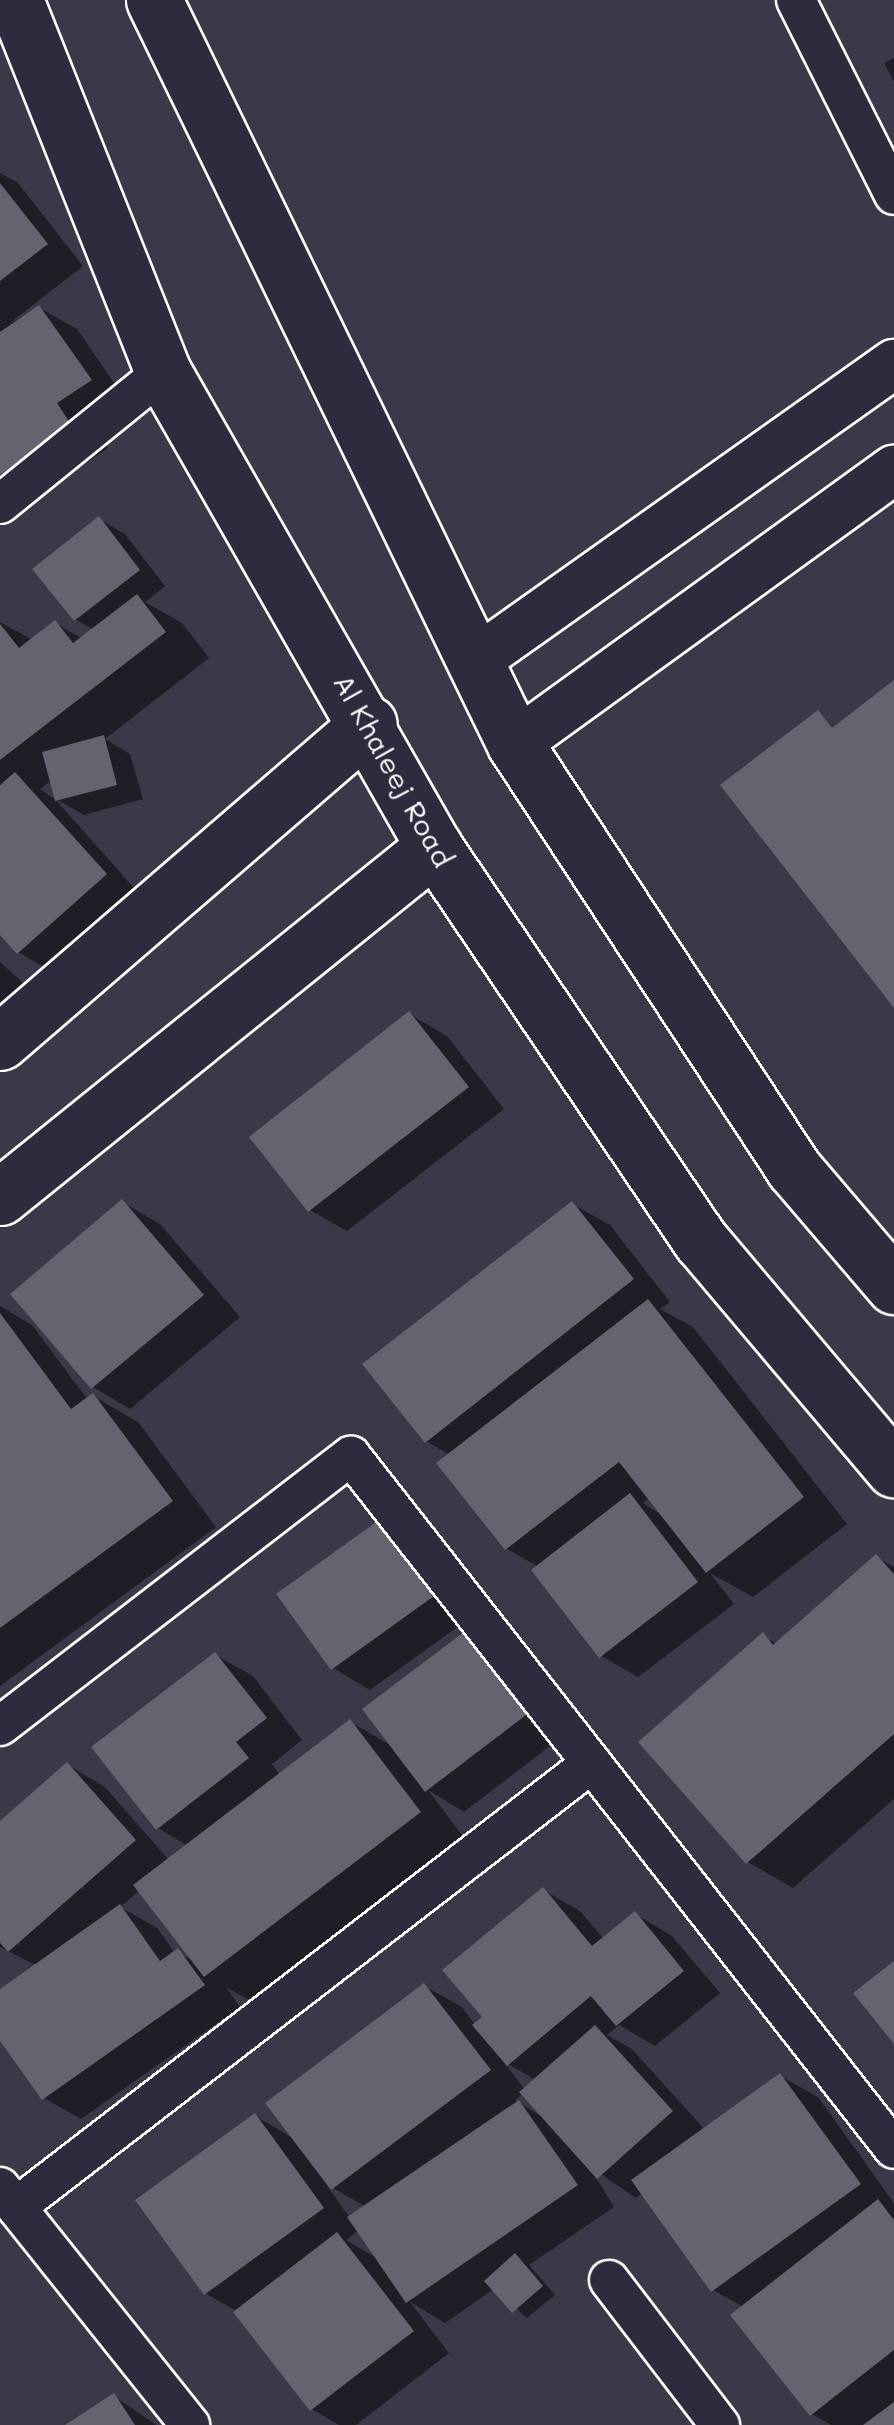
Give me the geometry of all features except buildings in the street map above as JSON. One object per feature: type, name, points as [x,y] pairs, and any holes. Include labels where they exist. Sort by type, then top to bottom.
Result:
[{"type":"main road","name":"Al Khaleej Road","points":[[15,0],[163,372],[370,724],[434,847],[702,1240],[894,1468]]},
{"type":"main road","points":[[154,0],[515,744],[794,1168],[894,1286]]},
{"type":"main road","points":[[0,1042],[370,724]]},
{"type":"main road","points":[[0,1197],[434,847]]},
{"type":"street","points":[[796,0],[894,195]]},
{"type":"street","points":[[475,662],[894,364]]},
{"type":"street","points":[[0,504],[163,372]]},
{"type":"street","points":[[515,744],[894,470]]},
{"type":"street","points":[[0,1726],[351,1456],[894,2148]]},
{"type":"street","points":[[190,2425],[8,2197],[592,1763]]},
{"type":"street","points":[[609,2280],[720,2425]]}]
